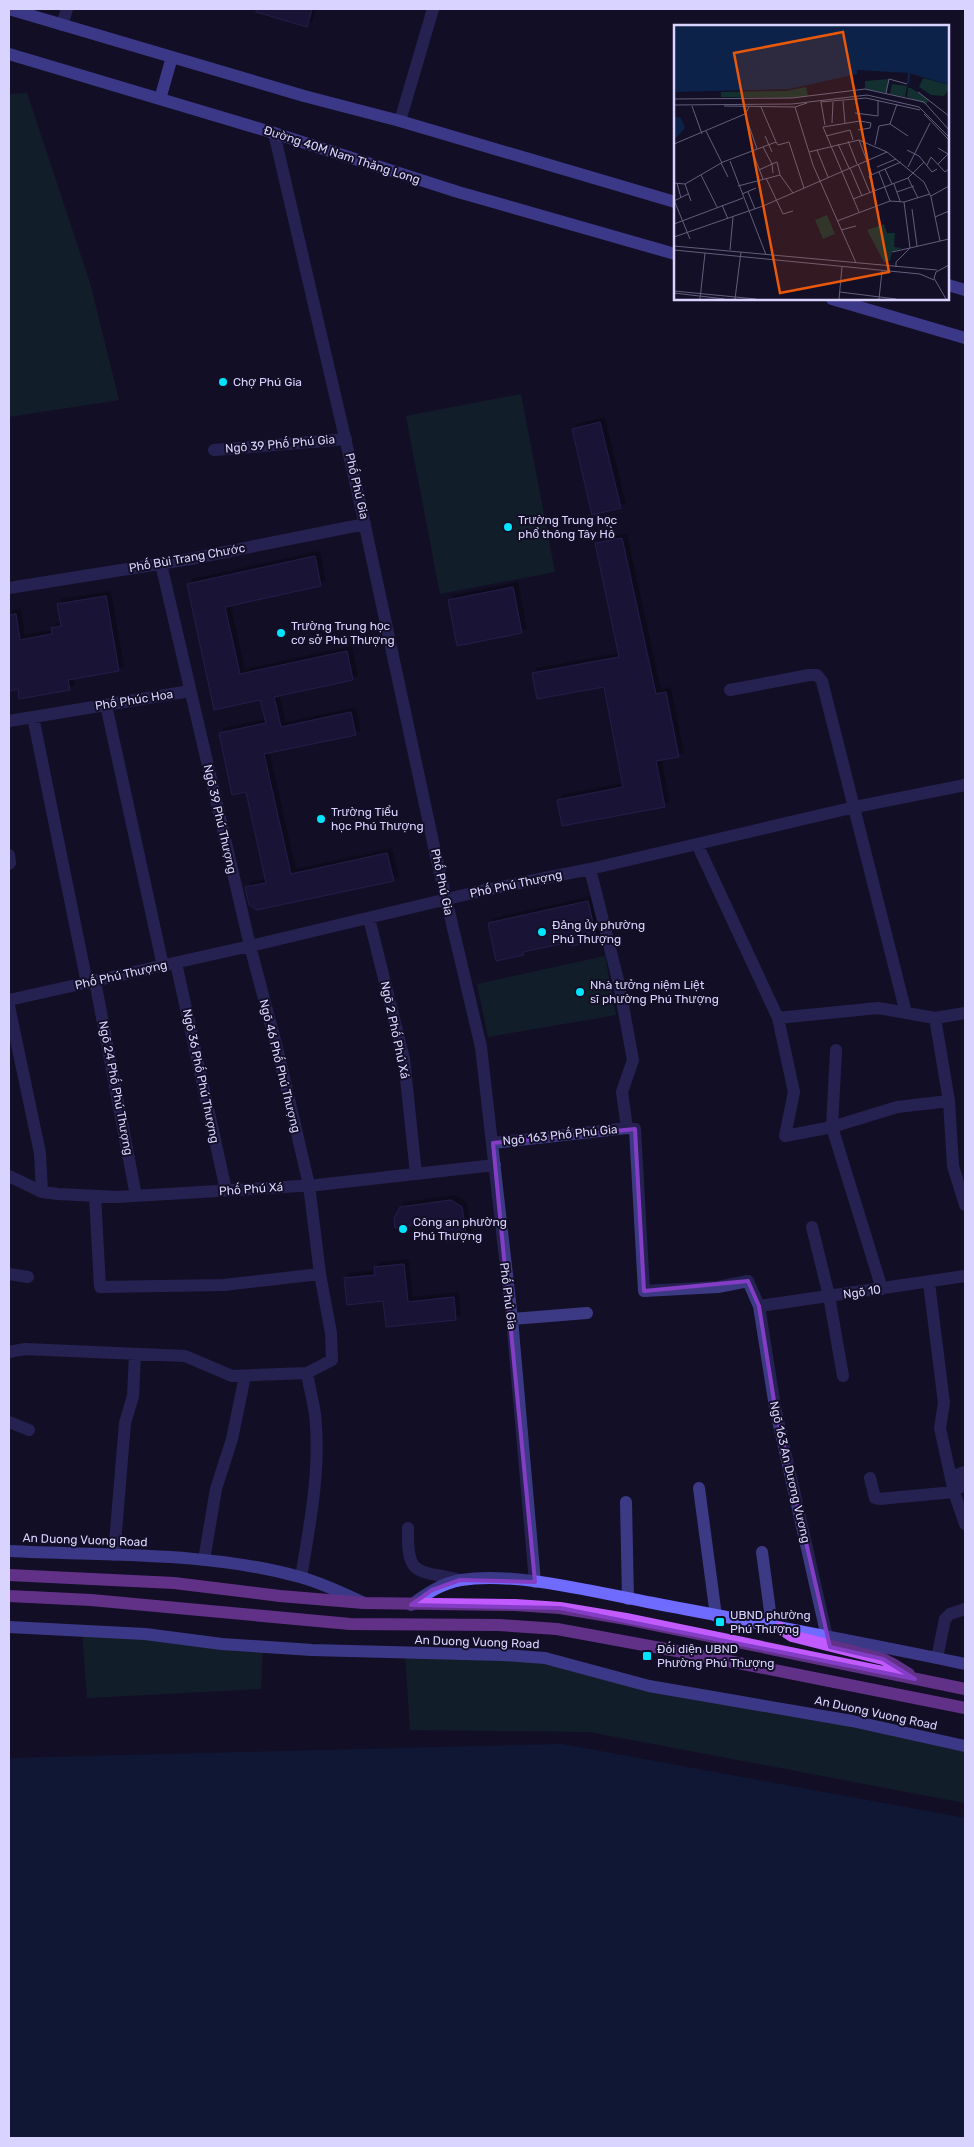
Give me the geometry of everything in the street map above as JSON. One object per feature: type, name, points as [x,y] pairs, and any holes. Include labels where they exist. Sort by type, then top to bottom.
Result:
[{"type":"main road","name":"An Duong Vuong Road","points":[[9,1576],[174,1584],[364,1603],[411,1605],[515,1604],[560,1608],[626,1619],[965,1688]]},
{"type":"main road","name":"An Duong Vuong Road","points":[[9,1596],[100,1600],[350,1624],[499,1625],[558,1629],[965,1708]]},
{"type":"main road","points":[[776,1627],[792,1636],[883,1659],[915,1678]]},
{"type":"street","points":[[9,9],[674,202]]},
{"type":"street","points":[[62,25],[67,9]]},
{"type":"street","points":[[400,121],[432,9]]},
{"type":"street","name":"Đường 40M Nam Thăng Long","points":[[9,54],[274,133],[458,192],[674,254]]},
{"type":"street","points":[[160,99],[172,57]]},
{"type":"street","name":"Phố Phú Gia","points":[[274,133],[366,524],[446,900],[480,1047],[493,1142],[498,1206],[512,1319],[535,1582]]},
{"type":"street","points":[[949,285],[965,290]]},
{"type":"street","points":[[835,300],[965,338]]},
{"type":"street","name":"Ngõ 39 Phố Phú Gia","points":[[214,450],[346,439]]},
{"type":"street","name":"Phố Bùi Trang Chước","points":[[9,588],[161,564],[366,524]]},
{"type":"street","name":"Phố Phúc Hoa","points":[[9,721],[190,691],[161,564]]},
{"type":"street","points":[[730,690],[809,675],[818,675],[822,682],[856,807],[906,1013]]},
{"type":"street","name":"Ngõ 39 Phú Thượng","points":[[190,691],[250,946]]},
{"type":"street","points":[[106,705],[163,966]]},
{"type":"street","name":"Ngõ 24 Phố Phú Thượng","points":[[33,717],[136,1196]]},
{"type":"street","name":"Phố Phú Thượng","points":[[9,1000],[856,807],[965,785]]},
{"type":"street","points":[[697,844],[778,1018],[794,1092],[785,1136],[832,1127],[897,1107],[949,1101]]},
{"type":"street","points":[[590,869],[619,984],[633,1060],[622,1092],[627,1128]]},
{"type":"street","name":"Ngõ 2 Phố Phú Xá","points":[[369,918],[404,1058],[416,1174]]},
{"type":"street","name":"Ngõ 46 Phố Phú Thượng","points":[[250,946],[277,1048],[309,1185],[320,1274],[331,1333],[332,1360],[307,1373]]},
{"type":"street","name":"Ngõ 36 Phố Phú Thượng","points":[[176,963],[226,1190]]},
{"type":"street","points":[[9,1006],[40,1153],[42,1192]]},
{"type":"street","points":[[778,1018],[878,1008],[935,1018],[965,1013]]},
{"type":"street","points":[[935,1018],[949,1101],[953,1166],[965,1205]]},
{"type":"street","points":[[836,1050],[832,1127],[882,1289]]},
{"type":"street","name":"Ngõ 163 Phố Phú Gia","points":[[493,1142],[627,1128]]},
{"type":"street","name":"Ngõ 163 An Dương Vương","points":[[627,1128],[635,1129],[644,1291],[718,1286],[748,1281],[759,1306],[775,1407],[827,1637]]},
{"type":"street","name":"Phố Phú Xá","points":[[9,1176],[42,1192],[95,1196],[136,1196],[309,1185],[495,1165]]},
{"type":"street","points":[[95,1196],[100,1287],[224,1285],[320,1274]]},
{"type":"street","points":[[812,1227],[829,1296],[843,1376]]},
{"type":"street","points":[[9,1274],[28,1277]]},
{"type":"street","name":"Ngõ 10","points":[[759,1306],[929,1283],[965,1276]]},
{"type":"street","points":[[929,1283],[944,1403],[940,1428],[953,1490],[965,1524]]},
{"type":"street","points":[[512,1319],[587,1313]]},
{"type":"street","points":[[9,1352],[25,1349],[185,1356],[232,1376],[307,1373],[315,1414],[316,1470],[301,1577]]},
{"type":"street","points":[[114,1555],[125,1423],[133,1396],[135,1355]]},
{"type":"street","points":[[204,1560],[216,1489],[232,1439],[245,1376]]},
{"type":"street","points":[[9,1422],[29,1430]]},
{"type":"street","points":[[870,1478],[874,1498],[879,1499],[953,1490],[959,1488],[959,1474],[965,1472]]},
{"type":"street","points":[[699,1488],[716,1616]]},
{"type":"street","points":[[626,1502],[628,1599]]},
{"type":"street","points":[[408,1528],[410,1560],[413,1567],[420,1571],[460,1580]]},
{"type":"street","name":"An Duong Vuong Road","points":[[9,1551],[204,1560],[301,1577],[332,1588],[364,1603]]},
{"type":"street","points":[[762,1552],[776,1627]]},
{"type":"street","points":[[411,1605],[432,1590],[460,1580],[491,1578],[535,1582],[965,1664]]},
{"type":"street","points":[[937,1658],[945,1619],[950,1614],[965,1609]]},
{"type":"street","name":"An Duong Vuong Road","points":[[9,1627],[145,1634],[222,1644],[312,1650],[504,1655],[545,1658],[577,1665],[615,1678],[649,1686],[852,1721],[965,1746]]},
{"type":"highlighted area","points":[[635,1129],[644,1291],[748,1281],[759,1306],[775,1407],[830,1647],[883,1659],[915,1679],[560,1608],[411,1605],[432,1590],[460,1580],[535,1582],[493,1143]]},
{"type":"green space","points":[[27,93],[90,283],[119,400],[9,417],[9,94]]},
{"type":"green space","points":[[521,394],[555,572],[440,594],[406,416]]},
{"type":"green space","points":[[605,956],[616,1015],[488,1037],[477,984]]},
{"type":"green space","points":[[82,1631],[263,1647],[261,1689],[87,1698]]},
{"type":"green space","points":[[405,1653],[545,1658],[965,1748],[965,1803],[590,1732],[410,1730]]},
{"type":"water","points":[[562,1744],[965,1818],[965,2138],[9,2138],[9,1758]]},
{"type":"building","points":[[256,9],[312,9],[307,27],[256,12]]},
{"type":"building","points":[[600,422],[621,508],[592,515],[572,429]]},
{"type":"building","points":[[622,538],[656,694],[666,692],[679,757],[656,761],[665,807],[562,826],[557,800],[623,787],[604,687],[537,699],[532,673],[619,657],[595,543]]},
{"type":"building","points":[[315,556],[321,586],[225,607],[240,674],[347,651],[353,680],[274,697],[281,727],[351,712],[356,735],[264,754],[291,874],[387,853],[394,881],[257,910],[249,905],[245,887],[266,883],[246,792],[232,795],[219,733],[266,723],[260,700],[214,710],[187,584]]},
{"type":"building","points":[[513,587],[522,633],[457,646],[448,600]]},
{"type":"building","points":[[106,596],[119,671],[68,680],[70,690],[19,699],[18,689],[9,691],[9,615],[16,614],[20,640],[52,634],[51,628],[61,626],[57,604]]},
{"type":"building","name":"Đảng ủy phường Phú Thượng","points":[[588,901],[597,941],[571,946],[570,942],[523,952],[524,955],[496,961],[488,923]]},
{"type":"building","points":[[451,1200],[462,1207],[467,1239],[446,1242],[443,1221],[395,1228],[394,1218],[400,1207]]},
{"type":"building","points":[[404,1264],[408,1302],[454,1297],[456,1320],[386,1327],[383,1301],[347,1305],[344,1278],[375,1275],[374,1267]]},
{"type":"place","name":"Chợ Phú Gia","points":[[223,382]]},
{"type":"place","name":"Trường Trung học phổ thông Tây Hồ","points":[[508,527]]},
{"type":"place","name":"Trường Trung học cơ sở Phú Thượng","points":[[281,633]]},
{"type":"place","name":"Trường Tiểu học Phú Thượng","points":[[321,819]]},
{"type":"place","name":"Đảng ủy phường Phú Thượng","points":[[542,932]]},
{"type":"place","name":"Nhà tưởng niệm Liệt sĩ phường Phú Thượng","points":[[580,992]]},
{"type":"place","name":"Công an phường Phú Thượng","points":[[403,1229]]},
{"type":"place","name":"UBND phường Phú Thượng","points":[[720,1622]]},
{"type":"place","name":"Đối diện UBND Phường Phú Thượng","points":[[647,1656]]}]
